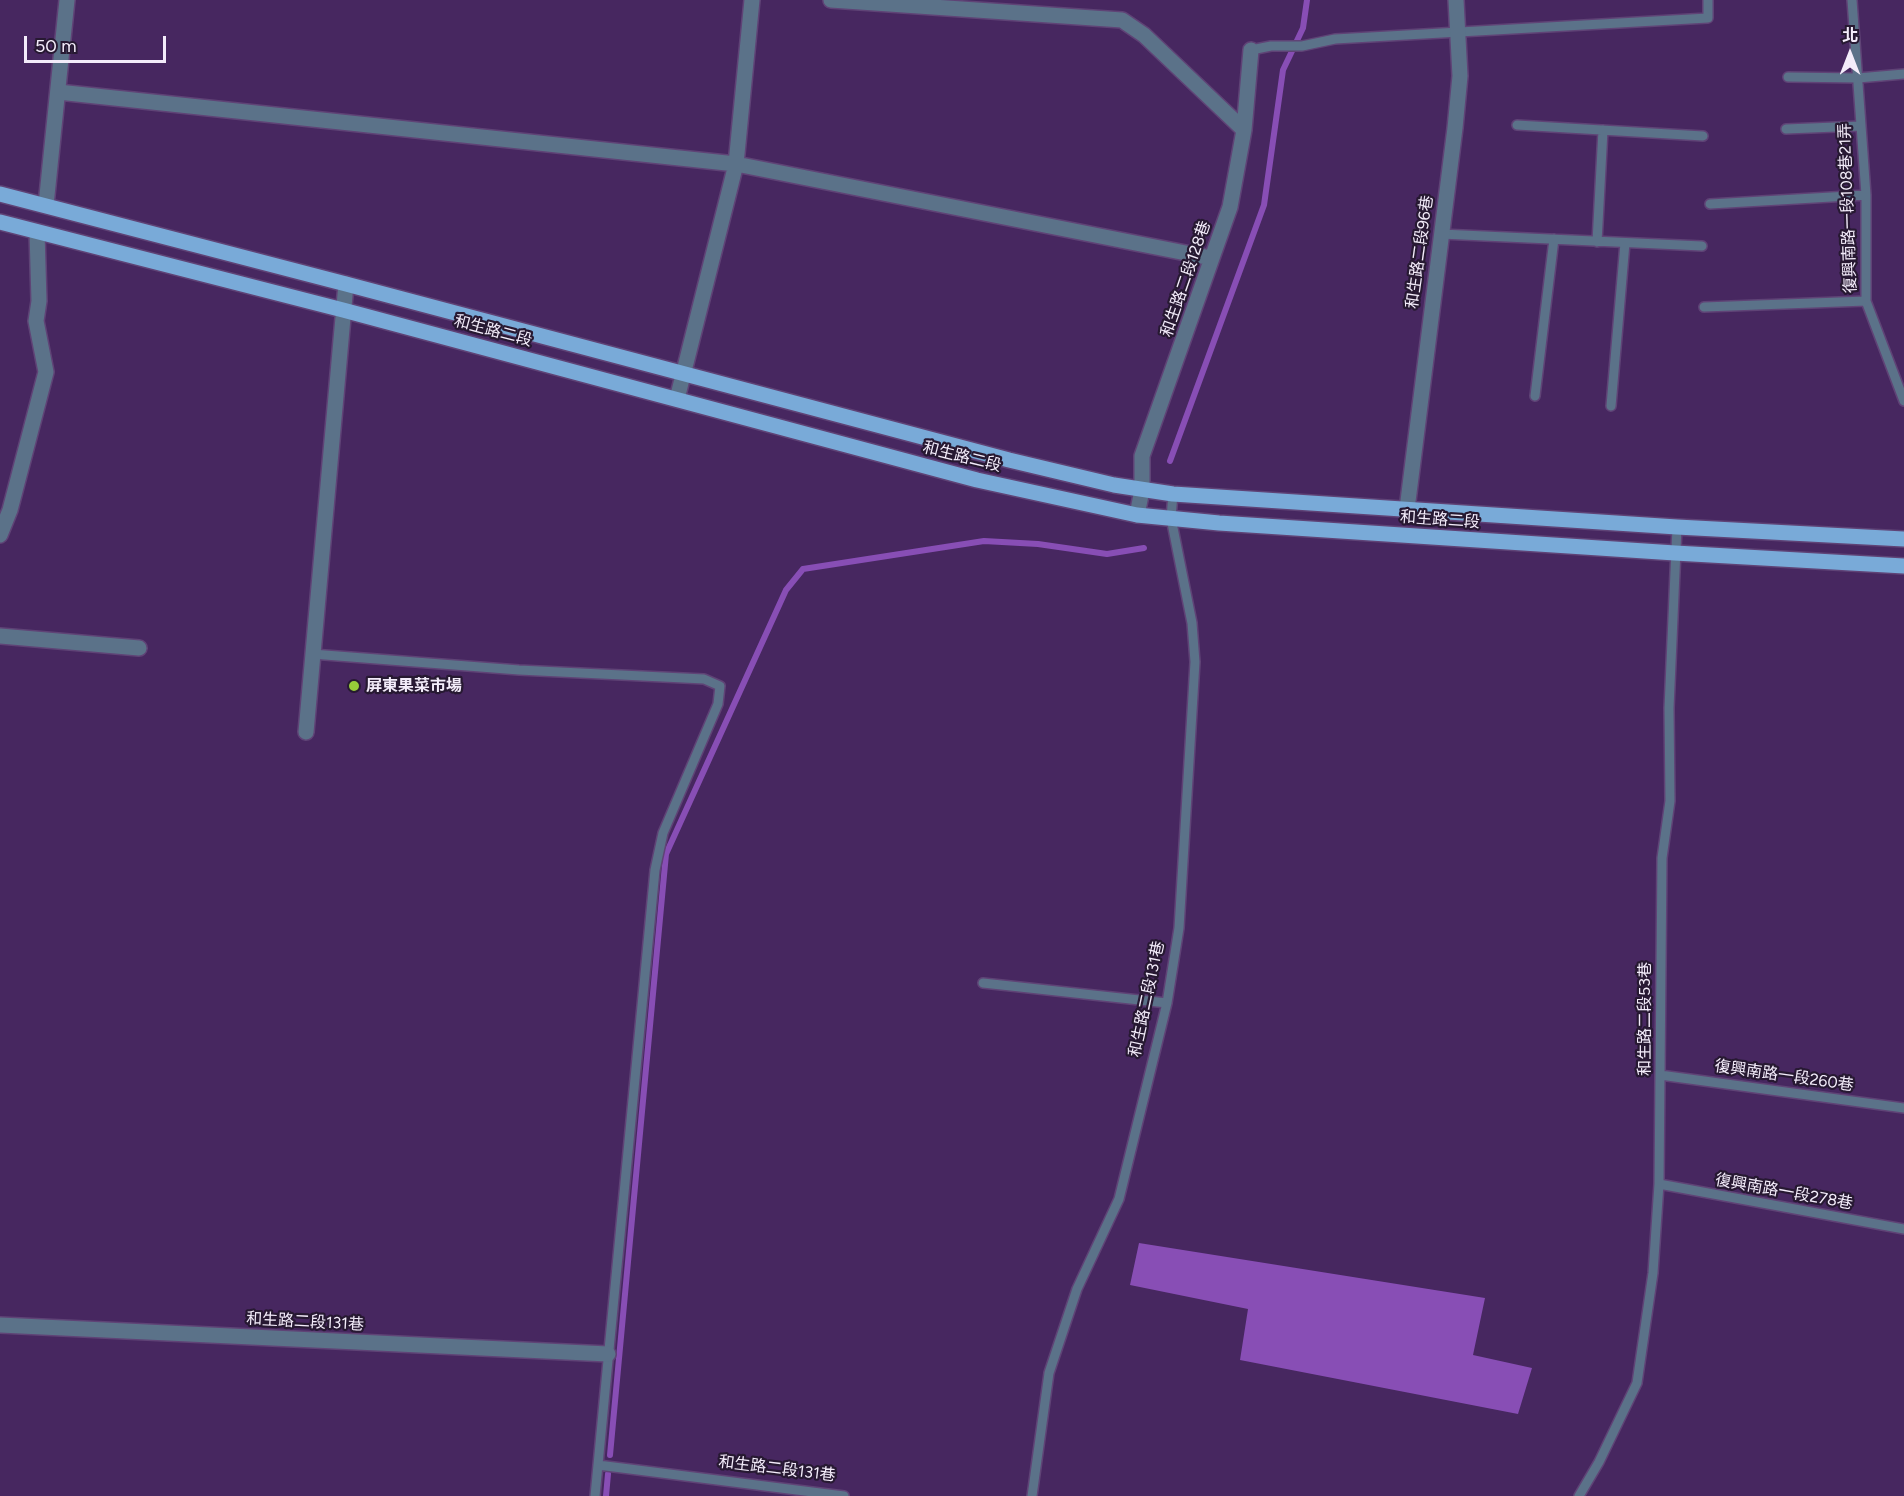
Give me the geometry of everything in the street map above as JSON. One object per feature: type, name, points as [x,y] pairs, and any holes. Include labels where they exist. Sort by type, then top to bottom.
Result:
[{"type":"main road","name":"和生路二段","points":[[0,194],[1009,460],[1142,490],[1173,494],[1677,527],[1904,539]]},
{"type":"main road","name":"和生路二段","points":[[0,222],[343,310],[977,480],[1137,515],[1675,553],[1904,566]]},
{"type":"street","points":[[39,204],[58,92],[67,0]]},
{"type":"street","points":[[677,399],[736,164],[752,0]]},
{"type":"street","points":[[831,0],[1122,20],[1144,35],[1244,130]]},
{"type":"street","name":"和生路二段96巷","points":[[1407,509],[1460,76],[1456,0]]},
{"type":"street","name":"和生路二段128巷","points":[[1137,515],[1142,490],[1143,456],[1230,207],[1244,130],[1251,50]]},
{"type":"street","points":[[58,92],[736,164],[1211,258]]},
{"type":"street","points":[[0,535],[10,510],[46,372],[36,321],[39,302],[37,232]]},
{"type":"street","points":[[306,732],[346,284]]},
{"type":"street","points":[[0,636],[139,648]]},
{"type":"street","name":"和生路二段131巷","points":[[0,1325],[609,1354]]},
{"type":"lane","points":[[1251,50],[1271,46],[1302,46],[1335,39],[1458,34],[1708,18],[1708,0]]},
{"type":"lane","name":"復興南路一段108巷21弄","points":[[1852,0],[1866,195],[1866,302]]},
{"type":"lane","points":[[1788,77],[1858,78],[1904,74]]},
{"type":"lane","points":[[1517,125],[1703,136]]},
{"type":"lane","points":[[1786,129],[1861,126]]},
{"type":"lane","points":[[1597,242],[1603,130]]},
{"type":"lane","points":[[1710,204],[1866,195]]},
{"type":"lane","points":[[1441,234],[1702,246]]},
{"type":"lane","points":[[1535,396],[1554,239]]},
{"type":"lane","points":[[1611,406],[1625,243]]},
{"type":"lane","points":[[1704,307],[1866,302],[1904,400]]},
{"type":"lane","name":"和生路二段131巷","points":[[1032,1496],[1049,1373],[1077,1289],[1119,1199],[1167,1003],[1179,928],[1194,662],[1192,623],[1179,568],[1172,518],[1173,494]]},
{"type":"lane","name":"和生路二段53巷","points":[[1579,1496],[1599,1462],[1637,1383],[1653,1273],[1659,1184],[1662,858],[1670,801],[1670,708],[1677,527]]},
{"type":"lane","points":[[312,654],[519,670],[704,679],[720,686],[718,704],[663,833],[655,870],[595,1496]]},
{"type":"lane","points":[[983,983],[1167,1003]]},
{"type":"lane","name":"復興南路一段260巷","points":[[1660,1075],[1904,1108]]},
{"type":"lane","name":"復興南路一段278巷","points":[[1659,1184],[1904,1229]]},
{"type":"lane","name":"和生路二段131巷","points":[[598,1465],[844,1496]]},
{"type":"shaded area","points":[[1139,1243],[1485,1298],[1473,1355],[1532,1368],[1518,1414],[1240,1360],[1248,1309],[1130,1285]]},
{"type":"waterway","points":[[1170,461],[1264,205],[1283,70],[1303,28],[1307,0]]},
{"type":"waterway","points":[[610,1455],[666,854],[786,590],[803,569],[984,541],[1038,544],[1107,554],[1144,548]]},
{"type":"waterway","points":[[606,1496],[608,1474]]},
{"type":"place","name":"屏東果菜市場","points":[[354,686]]}]
